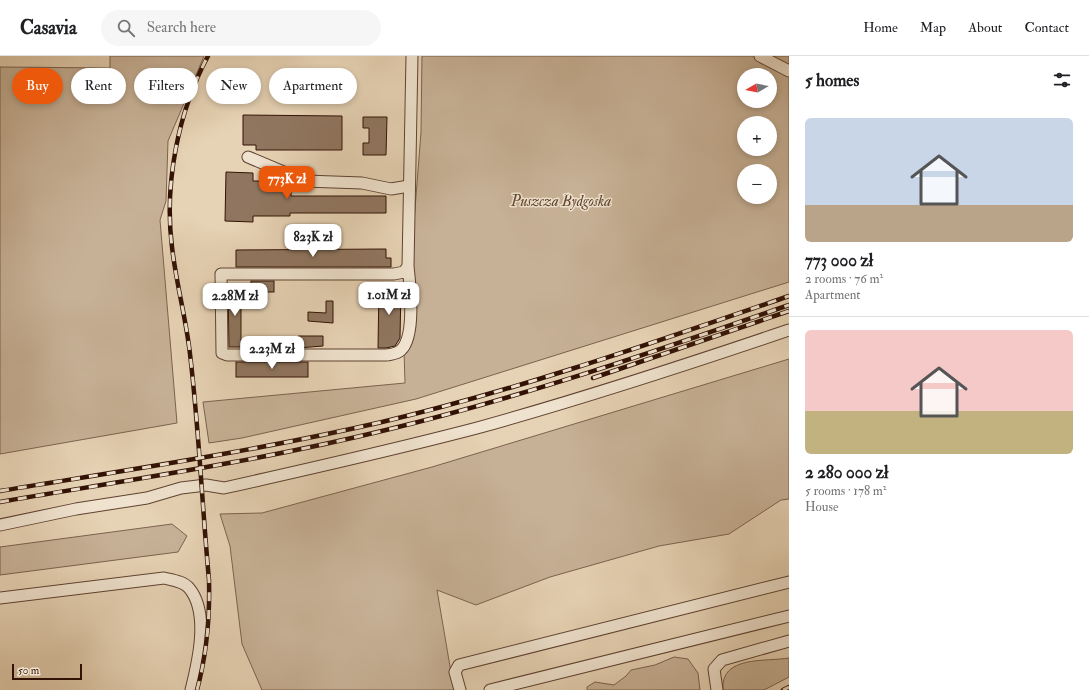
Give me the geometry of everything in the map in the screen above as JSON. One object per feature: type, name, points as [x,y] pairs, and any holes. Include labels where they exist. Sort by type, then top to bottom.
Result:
[{"type":"lane","points":[[408,266],[404,272],[394,274],[221,274],[222,353],[227,355],[387,355],[402,350],[407,341],[409,329],[411,294],[408,266],[412,56]]},
{"type":"lane","points":[[760,56],[789,71]]},
{"type":"lane","points":[[248,157],[305,181],[362,183],[390,189],[409,186]]},
{"type":"lane","points":[[0,525],[76,509],[147,498],[181,488],[206,485],[224,488],[350,460],[478,427],[595,393],[789,330]]},
{"type":"lane","points":[[0,598],[164,578],[180,582],[188,587],[195,598],[200,612],[200,630],[196,668],[190,690]]},
{"type":"lane","points":[[460,690],[455,672],[459,665],[789,582]]},
{"type":"lane","points":[[490,690],[789,616]]},
{"type":"lane","points":[[717,690],[714,669],[722,660],[789,642]]},
{"type":"green space","points":[[110,56],[204,56],[198,70],[198,68],[134,68],[134,104],[184,104],[168,141],[166,201],[160,220],[177,423],[0,454],[0,67],[110,68]]},
{"type":"green space","name":"Puszcza Bydgoska","points":[[422,56],[789,56],[789,282],[416,399],[242,438],[209,443],[203,402],[405,383],[404,350],[421,132]]},
{"type":"green space","points":[[789,359],[789,499],[781,500],[729,534],[659,546],[550,577],[476,605],[437,590],[454,690],[262,690],[242,644],[230,546],[220,514],[262,513],[432,467]]},
{"type":"green space","points":[[172,524],[187,536],[178,552],[0,575],[0,547]]},
{"type":"green space","points":[[674,657],[688,659],[698,673],[700,690],[587,690],[587,687],[595,682],[614,685],[631,670],[655,665]]},
{"type":"green space","points":[[789,658],[789,677],[764,690],[723,690],[724,679],[729,671],[736,666],[746,662]]},
{"type":"building","points":[[243,115],[342,116],[342,150],[256,150],[256,145],[243,145]]},
{"type":"building","points":[[363,117],[387,117],[386,155],[363,155],[363,143],[369,143],[369,128],[363,128]]},
{"type":"building","points":[[226,172],[253,173],[253,181],[288,181],[291,183],[291,196],[386,196],[386,213],[290,213],[290,216],[253,216],[253,222],[225,221]]},
{"type":"building","points":[[386,249],[386,258],[391,258],[391,267],[236,267],[236,250]]},
{"type":"building","points":[[251,281],[274,281],[274,292],[251,292]]},
{"type":"building","points":[[379,286],[401,286],[400,338],[395,346],[386,348],[378,348]]},
{"type":"building","points":[[228,287],[241,287],[241,347],[229,347]]},
{"type":"building","points":[[326,301],[333,301],[333,323],[308,321],[308,312],[326,313]]},
{"type":"building","points":[[298,336],[323,336],[323,346],[298,348]]},
{"type":"building","points":[[236,362],[308,362],[308,377],[236,377]]},
{"type":"railway","points":[[197,690],[207,635],[209,580],[193,382],[188,341],[172,247],[170,198],[172,174],[181,124],[208,56]]},
{"type":"railway","points":[[0,491],[240,451],[382,422],[537,380],[789,296]]},
{"type":"railway","points":[[0,502],[242,461],[386,430],[539,388],[789,305]]},
{"type":"railway","points":[[593,378],[789,311]]},
{"type":"railway","points":[[783,690],[789,687]]}]
